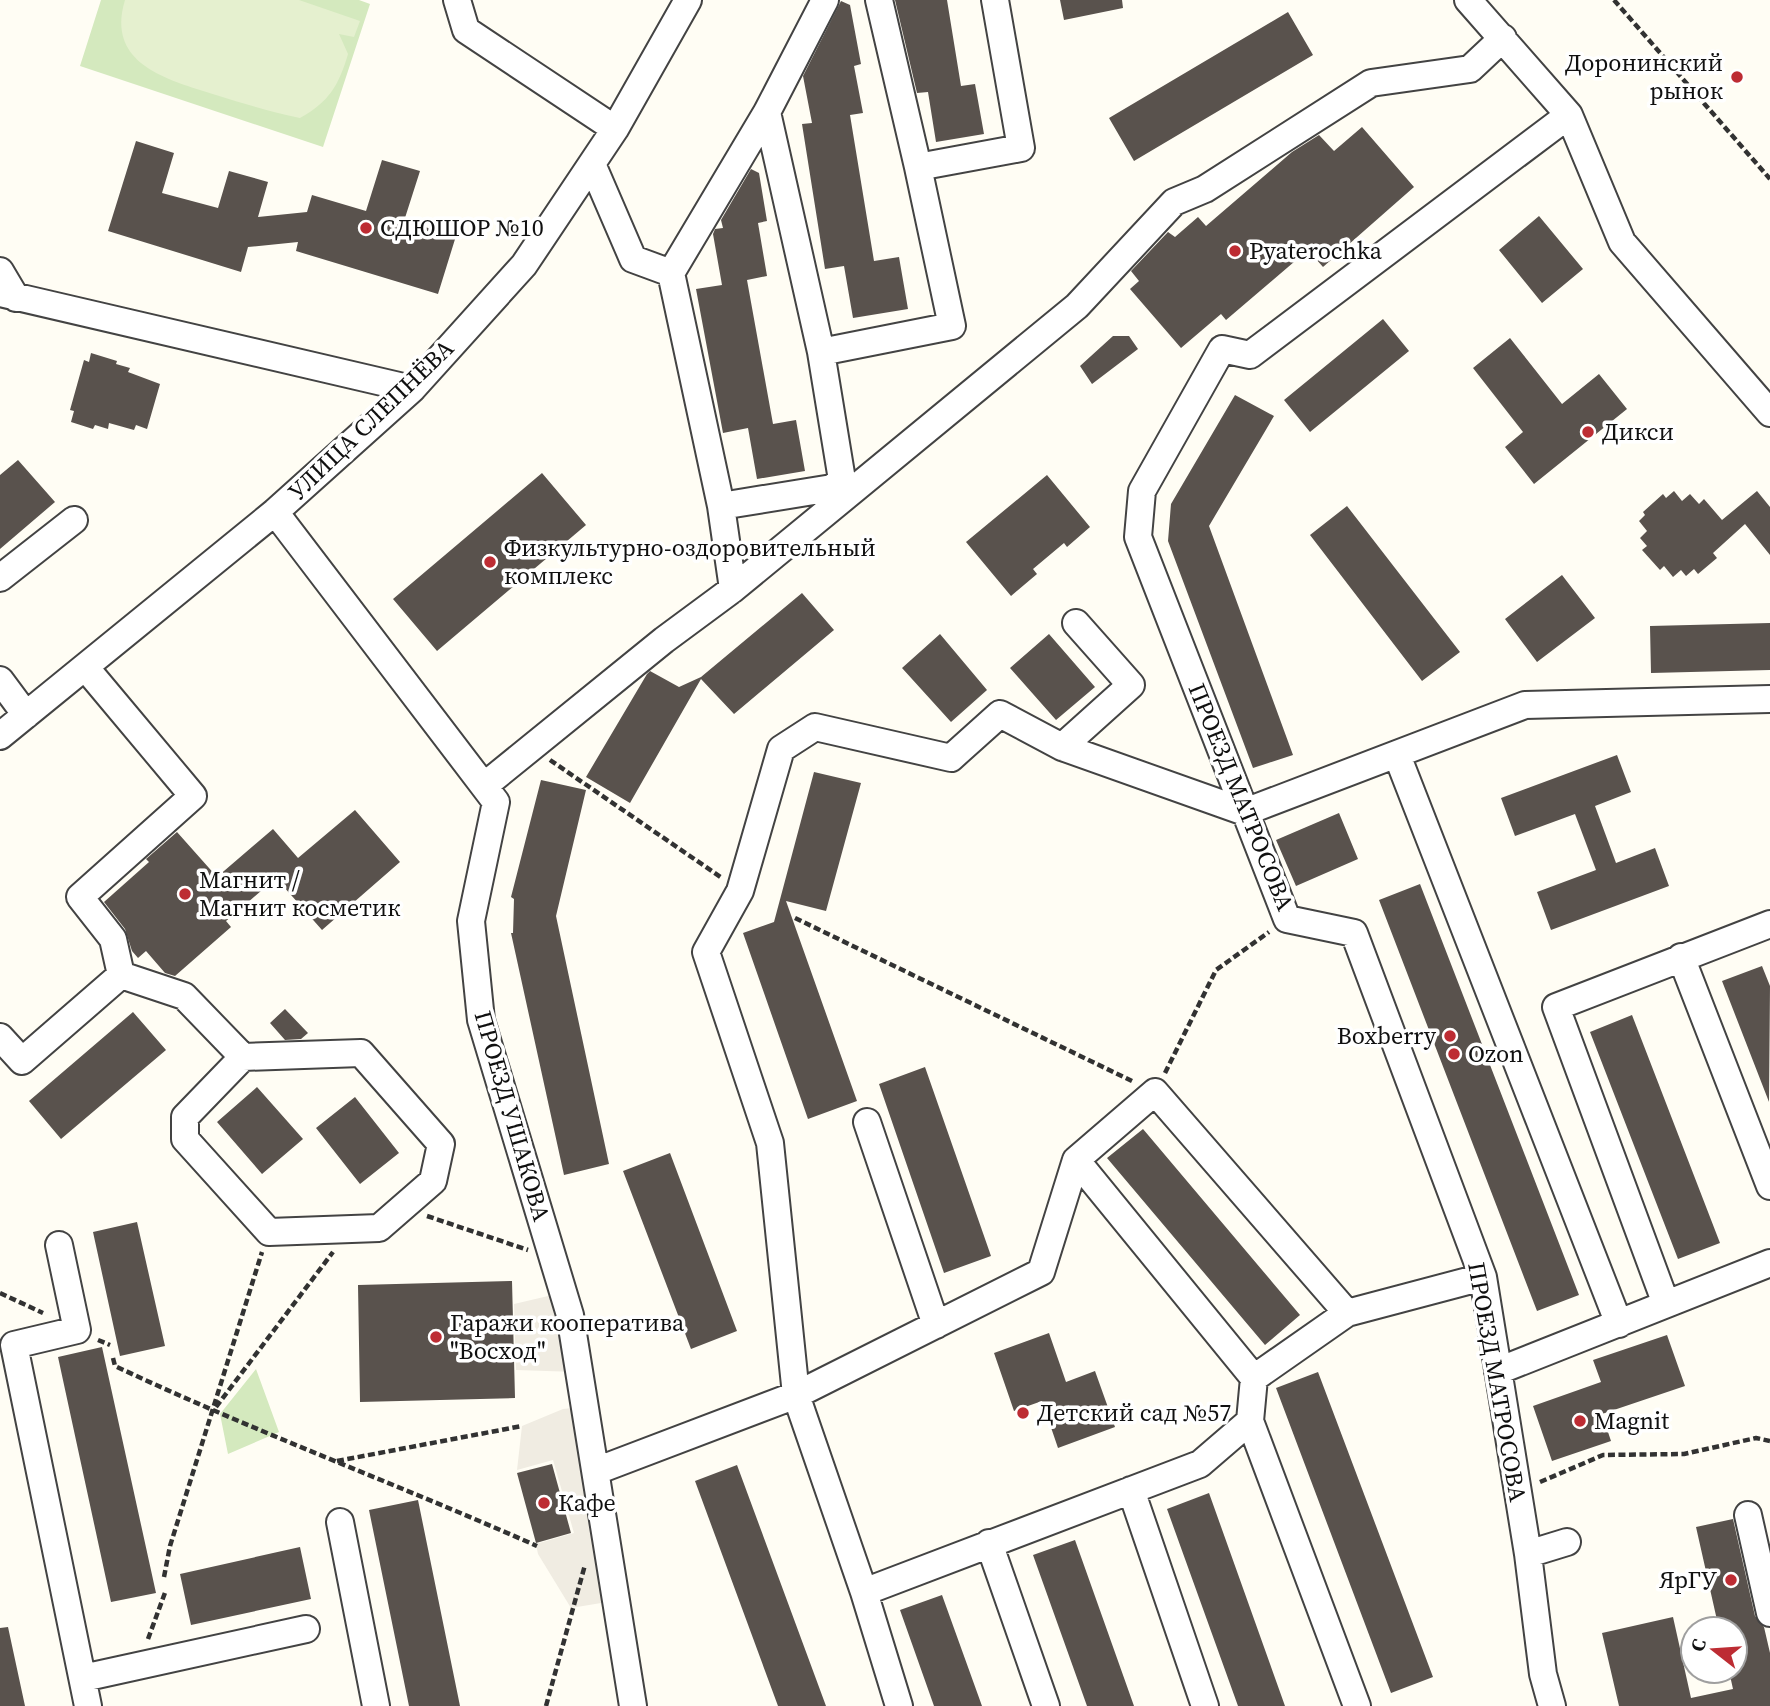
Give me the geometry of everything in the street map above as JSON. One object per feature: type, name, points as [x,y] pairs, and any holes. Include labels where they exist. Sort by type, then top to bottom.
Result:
[{"type":"street","points":[[457,0],[466,30],[615,129]]},
{"type":"street","name":"УЛИЦА СЛЕПНЁВА","points":[[0,736],[275,512],[412,388],[524,265],[615,129],[688,0]]},
{"type":"street","points":[[733,589],[722,506],[671,273],[766,112],[825,0]]},
{"type":"street","points":[[821,352],[952,327],[918,167],[878,0]]},
{"type":"street","points":[[918,167],[1021,148],[995,0]]},
{"type":"street","points":[[1468,0],[1569,116],[1622,242],[1770,413]]},
{"type":"street","points":[[484,786],[664,640],[733,589],[1077,306],[1174,202],[1205,189],[1371,83],[1470,69],[1503,38]]},
{"type":"street","points":[[722,506],[832,488],[842,480],[821,352],[766,112]]},
{"type":"street","name":"ПРОЕЗД МАТРОСОВА","points":[[1552,1706],[1543,1674],[1528,1554],[1483,1277],[1354,933],[1287,919],[1138,537],[1142,491],[1222,349],[1250,355],[1569,116]]},
{"type":"street","points":[[592,164],[632,260],[671,273]]},
{"type":"street","points":[[0,271],[8,296],[412,388]]},
{"type":"street","name":"ПРОЕЗД УШАКОВА","points":[[275,512],[496,802],[471,921],[481,1020],[570,1315],[633,1706]]},
{"type":"street","points":[[0,578],[74,520]]},
{"type":"street","points":[[1062,747],[1131,685],[1076,623]]},
{"type":"street","points":[[85,667],[193,796],[80,897],[113,939],[121,975]]},
{"type":"street","points":[[0,680],[26,715]]},
{"type":"street","points":[[899,1706],[864,1592],[796,1395],[770,1143],[706,953],[740,891],[780,749],[815,727],[951,758],[1000,714],[1062,747],[1245,812],[1525,705],[1770,699]]},
{"type":"street","points":[[1396,755],[1619,1324]]},
{"type":"street","points":[[1666,1304],[1556,1007],[1770,924]]},
{"type":"street","points":[[1681,957],[1770,1186]]},
{"type":"street","points":[[0,1037],[22,1061],[121,975]]},
{"type":"street","points":[[121,975],[184,996],[243,1057]]},
{"type":"street","points":[[361,1053],[441,1144],[433,1181],[403,1208],[379,1228],[269,1231],[185,1139],[186,1117],[243,1057],[361,1053]]},
{"type":"street","points":[[596,1471],[796,1395],[1041,1272],[1076,1160],[1155,1092],[1347,1313]]},
{"type":"street","points":[[867,1122],[936,1325]]},
{"type":"street","points":[[1076,1160],[1254,1378],[1250,1421],[1357,1706]]},
{"type":"street","points":[[59,1245],[77,1330],[14,1345],[88,1706]]},
{"type":"street","points":[[1498,1371],[1770,1263]]},
{"type":"street","points":[[1254,1378],[1347,1313],[1483,1277]]},
{"type":"street","points":[[864,1592],[1200,1464],[1250,1421]]},
{"type":"street","points":[[1131,1490],[1205,1706]]},
{"type":"street","points":[[1748,1515],[1770,1613]]},
{"type":"street","points":[[340,1522],[376,1706]]},
{"type":"street","points":[[1528,1554],[1567,1542]]},
{"type":"street","points":[[989,1543],[1046,1706]]},
{"type":"street","points":[[83,1678],[306,1629]]},
{"type":"path","points":[[1614,0],[1770,179]]},
{"type":"path","points":[[547,757],[740,891]]},
{"type":"path","points":[[795,918],[1155,1092],[1216,971],[1287,919]]},
{"type":"path","points":[[403,1208],[554,1259]]},
{"type":"path","points":[[212,1412],[351,1229]]},
{"type":"path","points":[[164,1577],[170,1546],[269,1231]]},
{"type":"path","points":[[113,1358],[115,1366],[212,1412],[537,1546]]},
{"type":"path","points":[[334,1461],[522,1426]]},
{"type":"path","points":[[1518,1491],[1603,1455],[1684,1454],[1756,1438],[1770,1441]]},
{"type":"path","points":[[546,1706],[571,1608],[587,1559]]},
{"type":"path","points":[[138,1666],[166,1590]]},
{"type":"green space","points":[[101,0],[359,0],[370,4],[323,147],[80,66]]},
{"type":"green space","points":[[125,0],[299,0],[360,21],[354,37],[339,34],[348,54],[337,84],[326,99],[300,118],[179,83],[145,66],[133,55],[124,40],[121,22]]},
{"type":"green space","points":[[256,1369],[279,1432],[228,1454],[220,1414]]},
{"type":"shaded area","points":[[561,1293],[577,1372],[516,1370],[514,1304]]},
{"type":"shaded area","points":[[582,1407],[613,1601],[571,1608],[538,1554],[536,1544],[574,1533],[553,1460],[517,1470],[522,1426],[563,1409]]},
{"type":"building","points":[[895,0],[947,0],[961,86],[975,84],[984,134],[936,142],[928,92],[917,93]]},
{"type":"building","points":[[1060,0],[1122,0],[1123,8],[1064,20]]},
{"type":"building","points":[[841,1],[850,5],[861,64],[854,66],[863,113],[850,115],[874,261],[899,257],[908,309],[853,318],[844,266],[825,269],[802,124],[812,123],[803,76]]},
{"type":"building","points":[[1288,12],[1313,55],[1134,161],[1109,118]]},
{"type":"building","points":[[1362,127],[1414,187],[1323,267],[1308,250],[1226,320],[1221,314],[1181,348],[1130,289],[1139,281],[1131,271],[1168,232],[1175,237],[1198,217],[1206,226],[1292,152],[1319,135],[1334,151]]},
{"type":"building","points":[[136,141],[174,153],[162,193],[218,208],[229,171],[268,182],[258,217],[307,212],[312,195],[366,211],[382,160],[420,171],[404,221],[456,236],[438,294],[296,251],[298,242],[248,247],[241,272],[108,231]]},
{"type":"building","points":[[751,169],[759,173],[767,221],[758,223],[767,276],[747,280],[773,424],[796,420],[805,471],[757,479],[748,428],[723,433],[696,289],[722,285],[713,234],[715,229],[723,228],[721,220]]},
{"type":"building","points":[[1539,216],[1583,269],[1542,303],[1499,250]]},
{"type":"building","points":[[1383,319],[1409,351],[1310,432],[1284,400]]},
{"type":"building","points":[[1113,336],[1129,336],[1138,349],[1092,384],[1080,366]]},
{"type":"building","points":[[1510,338],[1562,404],[1599,374],[1627,409],[1534,484],[1505,447],[1523,432],[1473,368]]},
{"type":"building","points":[[91,353],[117,361],[116,364],[130,368],[128,372],[160,384],[147,429],[136,425],[134,430],[109,423],[108,429],[95,425],[93,429],[71,422],[74,411],[70,410],[84,360],[89,362]]},
{"type":"building","points":[[1235,395],[1274,416],[1209,526],[1293,755],[1253,768],[1168,541],[1171,504]]},
{"type":"building","points":[[18,460],[55,502],[0,549],[0,475]]},
{"type":"building","name":"Физкультурно-оздоровительный комплекс","points":[[542,473],[586,525],[437,651],[393,599]]},
{"type":"building","points":[[1047,475],[1090,527],[1067,547],[1064,543],[1033,569],[1037,574],[1011,596],[966,542]]},
{"type":"building","points":[[1674,491],[1682,501],[1690,494],[1699,504],[1704,499],[1722,520],[1757,491],[1770,507],[1770,555],[1745,524],[1713,553],[1717,558],[1698,574],[1694,569],[1686,576],[1681,570],[1673,577],[1664,566],[1660,570],[1642,550],[1647,546],[1640,538],[1647,531],[1639,521],[1645,515],[1643,512],[1663,494],[1666,498]]},
{"type":"building","points":[[1347,506],[1460,652],[1422,681],[1310,535]]},
{"type":"building","points":[[1562,575],[1595,618],[1537,662],[1505,619]]},
{"type":"building","points":[[802,593],[834,630],[734,714],[701,679],[630,803],[586,777],[650,671],[679,687],[701,677]]},
{"type":"building","points":[[1770,623],[1770,670],[1651,673],[1650,626]]},
{"type":"building","points":[[940,634],[987,690],[951,722],[902,668]]},
{"type":"building","points":[[1049,634],[1095,687],[1056,720],[1010,668]]},
{"type":"building","points":[[1617,755],[1631,792],[1595,806],[1616,863],[1655,848],[1669,886],[1551,930],[1537,892],[1596,870],[1575,814],[1515,836],[1501,798]]},
{"type":"building","points":[[814,772],[861,783],[826,911],[786,901],[857,1101],[808,1119],[743,933],[774,922]]},
{"type":"building","points":[[541,780],[586,790],[556,916],[609,1164],[564,1175],[511,933],[514,899],[511,897]]},
{"type":"building","name":"Магнит / Магнит косметик","points":[[355,810],[400,862],[322,930],[276,878],[226,921],[231,927],[175,976],[165,973],[146,951],[138,958],[132,951],[125,929],[104,902],[149,862],[146,859],[177,832],[217,877],[273,829],[298,858]]},
{"type":"building","points":[[1339,813],[1358,859],[1296,886],[1276,840]]},
{"type":"building","points":[[1420,884],[1579,1295],[1537,1311],[1379,900]]},
{"type":"building","points":[[1762,966],[1770,986],[1769,1102],[1722,981]]},
{"type":"building","points":[[285,1009],[308,1033],[301,1039],[285,1040],[270,1023]]},
{"type":"building","points":[[133,1012],[166,1050],[61,1139],[29,1101]]},
{"type":"building","points":[[1632,1015],[1720,1243],[1678,1259],[1590,1032]]},
{"type":"building","points":[[925,1067],[991,1256],[944,1273],[879,1084]]},
{"type":"building","points":[[257,1087],[303,1139],[262,1174],[217,1122]]},
{"type":"building","points":[[355,1097],[399,1153],[360,1184],[316,1128]]},
{"type":"building","points":[[1143,1129],[1300,1315],[1265,1345],[1107,1158]]},
{"type":"building","points":[[670,1153],[737,1331],[691,1349],[623,1171]]},
{"type":"building","points":[[137,1222],[165,1346],[120,1356],[93,1232]]},
{"type":"building","name":"Гаражи кооператива \"Восход\"","points":[[512,1281],[515,1398],[360,1402],[358,1285]]},
{"type":"building","points":[[1049,1333],[1066,1382],[1095,1371],[1115,1427],[1058,1448],[1042,1401],[1014,1411],[994,1353]]},
{"type":"building","points":[[1667,1335],[1685,1386],[1602,1414],[1611,1441],[1552,1461],[1533,1406],[1601,1382],[1593,1360]]},
{"type":"building","points":[[102,1347],[156,1593],[111,1602],[58,1357]]},
{"type":"building","points":[[1318,1372],[1433,1677],[1391,1693],[1276,1388]]},
{"type":"building","name":"Кафе","points":[[552,1464],[571,1533],[536,1543],[517,1473]]},
{"type":"building","points":[[737,1465],[826,1706],[778,1706],[695,1481]]},
{"type":"building","points":[[1209,1493],[1285,1706],[1238,1706],[1167,1509]]},
{"type":"building","points":[[418,1500],[460,1706],[409,1706],[369,1510]]},
{"type":"building","name":"ЯрГУ","points":[[1733,1519],[1755,1616],[1764,1627],[1770,1653],[1770,1706],[1619,1706],[1602,1633],[1673,1617],[1679,1644],[1679,1685],[1688,1685],[1691,1698],[1733,1689],[1732,1685],[1749,1685],[1749,1615],[1716,1615],[1696,1527]]},
{"type":"building","points":[[1075,1540],[1134,1706],[1087,1706],[1033,1555]]},
{"type":"building","points":[[300,1547],[311,1599],[191,1625],[180,1574]]},
{"type":"building","points":[[942,1595],[982,1706],[934,1706],[900,1610]]},
{"type":"building","points":[[8,1627],[25,1706],[0,1706],[0,1628]]},
{"type":"place","name":"Доронинский рынок","points":[[1737,77]]},
{"type":"place","name":"СДЮШОР №10","points":[[366,228]]},
{"type":"place","name":"Pyaterochka","points":[[1235,251]]},
{"type":"place","name":"Дикси","points":[[1588,432]]},
{"type":"place","name":"Физкультурно-оздоровительный комплекс","points":[[490,562]]},
{"type":"place","name":"Магнит / Магнит косметик","points":[[185,894]]},
{"type":"place","name":"Boxberry","points":[[1450,1036]]},
{"type":"place","name":"Ozon","points":[[1454,1054]]},
{"type":"place","name":"Гаражи кооператива \"Восход\"","points":[[436,1337]]},
{"type":"place","name":"Детский сад №57","points":[[1023,1413]]},
{"type":"place","name":"Magnit","points":[[1580,1421]]},
{"type":"place","name":"Кафе","points":[[544,1503]]},
{"type":"place","name":"ЯрГУ","points":[[1731,1580]]}]
